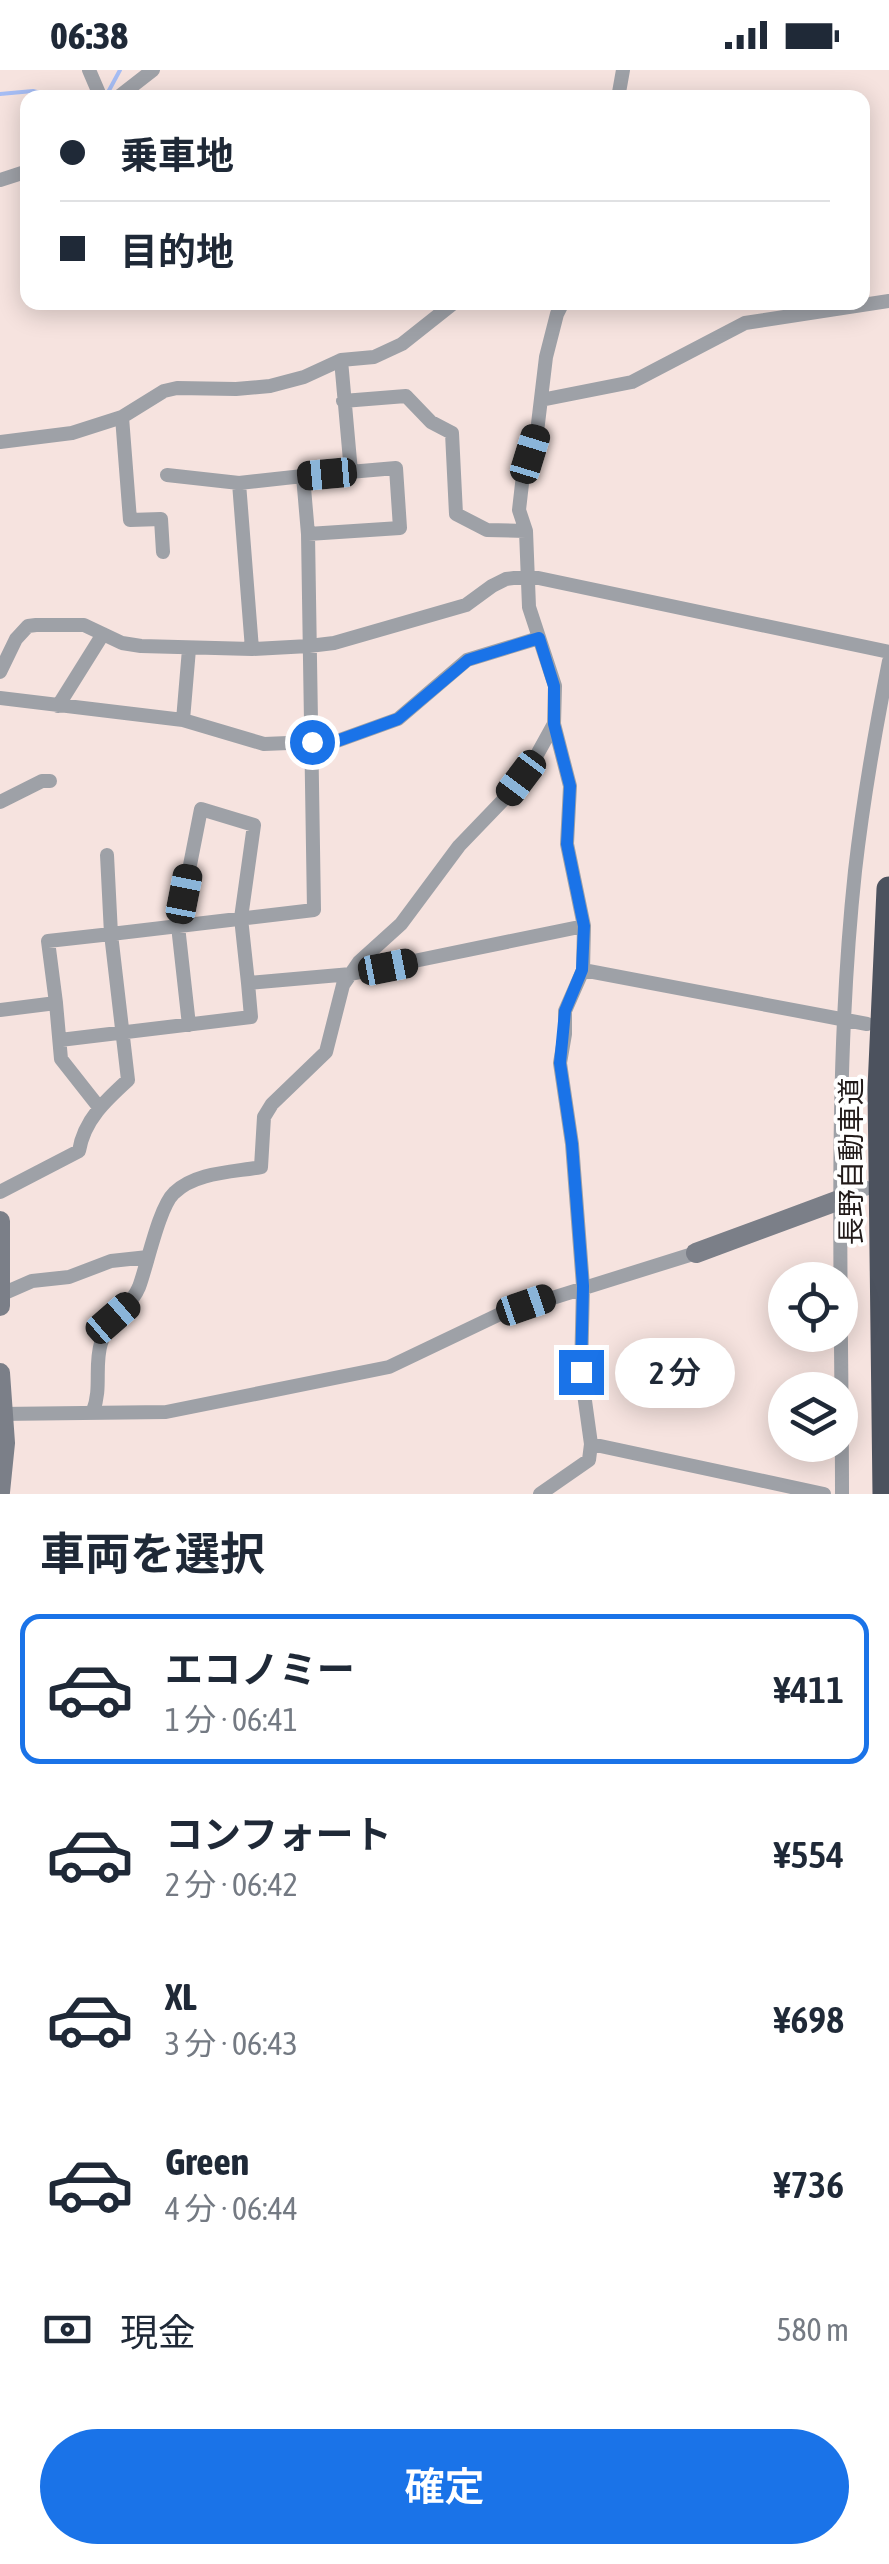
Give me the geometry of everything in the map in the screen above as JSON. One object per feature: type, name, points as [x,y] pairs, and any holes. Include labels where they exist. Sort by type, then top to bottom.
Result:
[{"type":"highway","name":"長野自動車道","points":[[885,1494],[880,1088],[889,888]]},
{"type":"street","points":[[127,90],[153,70]]},
{"type":"street","points":[[0,442],[72,433],[122,418],[164,391],[177,388],[236,390],[270,386],[341,360],[374,358],[402,344],[445,310]]},
{"type":"street","points":[[540,1494],[589,1460],[591,1444],[581,1372],[583,1286],[572,1144],[560,1063],[565,1011],[582,970],[584,926],[567,844],[570,786],[554,724],[554,686],[529,607],[526,531],[519,510],[546,357],[559,310]]},
{"type":"street","points":[[541,400],[632,382],[745,323],[830,310]]},
{"type":"street","points":[[341,360],[351,472]]},
{"type":"street","points":[[344,401],[406,396],[432,422],[452,433],[456,514],[487,530],[526,531]]},
{"type":"street","points":[[122,418],[130,520],[161,518],[163,552]]},
{"type":"street","points":[[166,475],[239,483],[396,468],[400,528],[308,534]]},
{"type":"street","points":[[98,1106],[62,1059],[48,942],[314,910],[308,534],[303,476]]},
{"type":"street","points":[[239,483],[252,649]]},
{"type":"street","points":[[0,672],[16,639],[28,626],[84,625],[122,643],[190,649],[310,646],[361,636],[466,605],[506,579],[528,576],[889,652]]},
{"type":"street","points":[[58,706],[103,634]]},
{"type":"street","points":[[0,698],[183,720],[264,744],[337,741],[398,719],[468,660],[539,638]]},
{"type":"street","points":[[183,720],[190,649]]},
{"type":"street","points":[[842,1494],[843,1046],[855,870],[889,661]]},
{"type":"street","points":[[93,1410],[99,1392],[97,1359],[102,1339],[113,1318],[132,1302],[174,1193],[198,1178],[261,1167],[264,1117],[326,1052],[336,1002],[351,974],[401,924],[459,846],[509,794],[554,724]]},
{"type":"street","points":[[0,802],[42,781],[50,781]]},
{"type":"street","points":[[60,1040],[251,1018],[241,918],[254,826],[201,809],[178,926],[189,1025]]},
{"type":"street","points":[[0,1192],[79,1151],[82,1136],[98,1106],[128,1080],[110,934],[107,855]]},
{"type":"street","points":[[248,982],[351,974],[584,926]]},
{"type":"street","points":[[582,970],[867,1024]]},
{"type":"street","points":[[0,1010],[56,1003]]},
{"type":"street","points":[[1,1414],[166,1412],[390,1367],[498,1315],[696,1253],[867,1188]]},
{"type":"street","points":[[0,1221],[0,1306]]},
{"type":"street","points":[[0,1295],[32,1281],[69,1277],[111,1260],[148,1257]]},
{"type":"street","points":[[0,1373],[5,1443],[0,1492]]},
{"type":"street","points":[[591,1444],[824,1494]]},
{"type":"waterway","points":[[109,90],[120,70]]},
{"type":"waterway","points":[[0,94],[20,92]]},
{"type":"route","points":[[312,742],[337,741],[398,719],[468,660],[539,638],[554,686],[554,724],[570,786],[567,844],[584,926],[582,970],[565,1011],[560,1063],[572,1144],[583,1286],[581,1372]]}]
